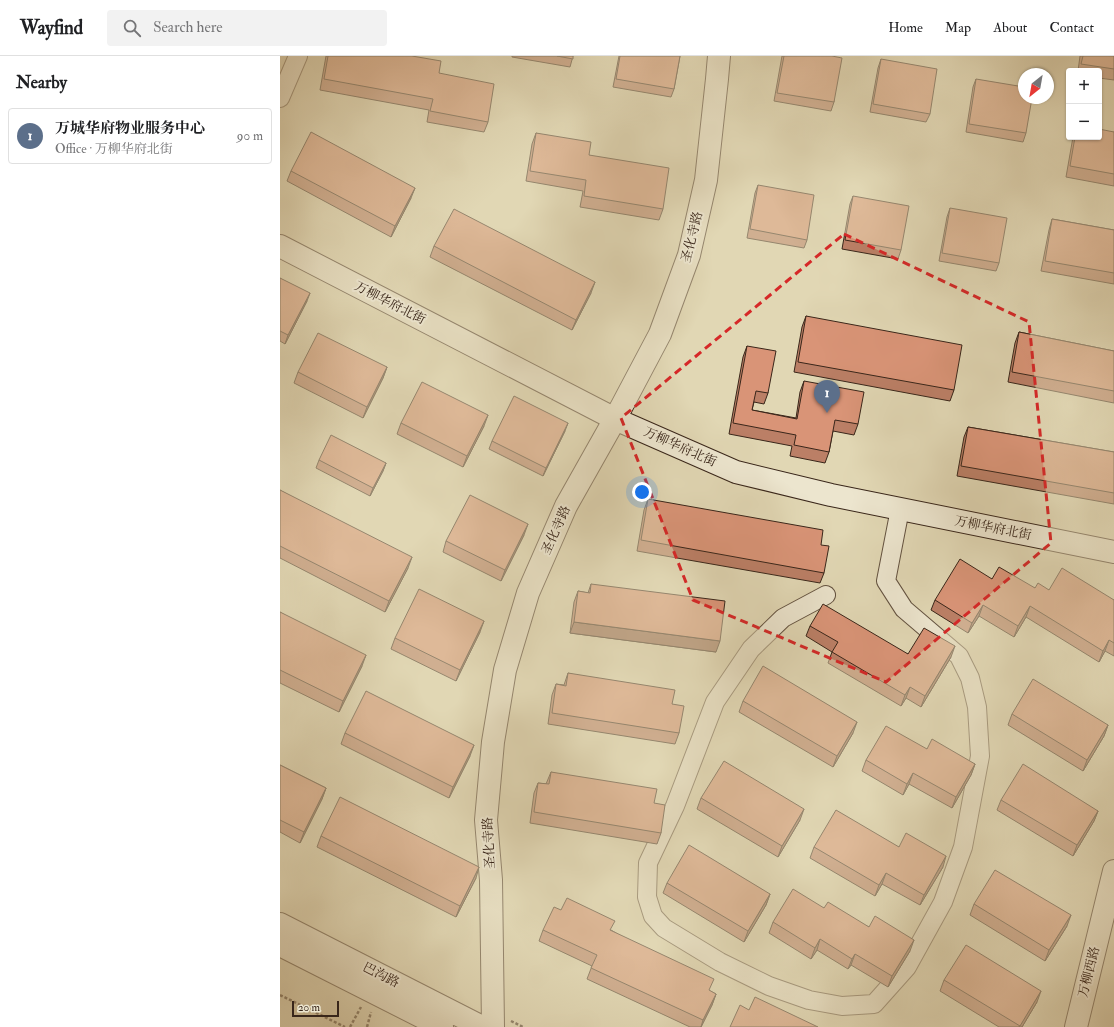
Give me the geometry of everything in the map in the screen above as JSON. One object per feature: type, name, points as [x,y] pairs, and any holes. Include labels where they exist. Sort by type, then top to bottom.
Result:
[{"type":"street","points":[[280,98],[298,56]]},
{"type":"street","name":"圣化寺路","points":[[493,1027],[491,880],[486,820],[493,742],[505,670],[528,593],[566,506],[615,419],[660,334],[689,255],[706,180],[717,79],[718,56]]},
{"type":"street","name":"万柳华府北街","points":[[280,246],[615,419],[736,472],[831,495],[1114,552]]},
{"type":"street","points":[[826,594],[783,618],[751,649],[715,702],[675,806],[648,863],[647,897],[653,916],[664,928],[720,962],[769,986],[809,1000],[842,1006],[874,1004],[907,967],[943,902],[963,847],[980,756],[977,707],[970,678],[959,656],[904,609],[886,580],[900,509]]},
{"type":"street","name":"万柳西路","points":[[1076,1027],[1114,871]]},
{"type":"street","name":"巴沟路","points":[[280,924],[482,1027]]},
{"type":"street","name":"巴沟路","points":[[280,945],[442,1027]]},
{"type":"path","points":[[280,995],[345,1027]]},
{"type":"path","points":[[350,1027],[361,1006]]},
{"type":"path","points":[[367,1027],[371,1011]]},
{"type":"highlighted area","points":[[844,234],[1029,322],[1051,543],[886,682],[693,600],[621,418]]},
{"type":"building","points":[[328,56],[412,56],[441,61],[439,73],[494,84],[488,122],[430,111],[433,99],[324,79]]},
{"type":"building","points":[[557,56],[573,56],[573,59]]},
{"type":"building","points":[[620,56],[680,56],[674,89],[616,79]]},
{"type":"building","points":[[784,56],[832,56],[842,58],[834,102],[777,93]]},
{"type":"building","points":[[1083,56],[1114,56],[1114,69],[1081,64]]},
{"type":"building","points":[[881,59],[937,69],[930,114],[873,104]]},
{"type":"building","points":[[976,79],[1018,86],[1018,104],[1031,104],[1026,133],[969,124]]},
{"type":"building","points":[[1102,130],[1114,132],[1114,174],[1070,166],[1074,140],[1102,140]]},
{"type":"building","points":[[311,132],[415,188],[395,226],[291,171]]},
{"type":"building","points":[[536,133],[591,142],[589,155],[669,168],[663,209],[584,196],[586,180],[530,171]]},
{"type":"building","points":[[758,185],[814,195],[807,240],[750,229]]},
{"type":"building","points":[[853,196],[909,206],[901,250],[845,240]]},
{"type":"building","points":[[950,208],[1007,218],[999,263],[942,253]]},
{"type":"building","points":[[454,209],[595,282],[576,320],[434,246]]},
{"type":"building","points":[[1052,219],[1114,230],[1114,273],[1045,261]]},
{"type":"building","points":[[280,278],[310,293],[288,335],[280,331]]},
{"type":"building","points":[[806,316],[962,345],[954,390],[798,362]]},
{"type":"building","points":[[1019,332],[1114,351],[1114,391],[1012,372]]},
{"type":"building","points":[[318,333],[387,367],[367,407],[298,372]]},
{"type":"building","points":[[747,346],[776,351],[768,393],[756,391],[752,410],[797,419],[804,381],[864,392],[858,424],[835,420],[829,452],[794,445],[796,435],[733,423]]},
{"type":"building","points":[[422,382],[488,415],[467,456],[401,423]]},
{"type":"building","points":[[514,396],[568,423],[546,468],[492,441]]},
{"type":"building","points":[[968,427],[1114,452],[1114,493],[961,466]]},
{"type":"building","points":[[331,435],[386,463],[373,488],[319,460]]},
{"type":"building","points":[[280,490],[412,557],[389,601],[280,546]]},
{"type":"building","points":[[470,495],[528,524],[505,570],[446,541]]},
{"type":"building","points":[[648,499],[823,530],[821,545],[829,546],[824,573],[641,540]]},
{"type":"building","points":[[960,559],[992,579],[999,567],[1035,588],[1038,583],[1049,590],[1062,568],[1114,600],[1114,643],[1109,640],[1103,651],[1030,606],[1018,626],[983,605],[972,623],[935,600]]},
{"type":"building","points":[[591,584],[725,601],[720,641],[574,622],[578,591],[590,593]]},
{"type":"building","points":[[419,589],[484,621],[460,670],[395,638]]},
{"type":"building","points":[[823,604],[908,654],[924,628],[955,646],[925,696],[910,687],[905,695],[832,652],[838,642],[810,626]]},
{"type":"building","points":[[280,612],[366,655],[343,701],[280,670]]},
{"type":"building","points":[[763,666],[857,722],[837,756],[743,701]]},
{"type":"building","points":[[568,673],[675,690],[672,704],[684,706],[679,733],[552,713],[556,684],[566,686]]},
{"type":"building","points":[[1033,679],[1108,725],[1087,760],[1012,714]]},
{"type":"building","points":[[366,691],[474,745],[453,787],[345,733]]},
{"type":"building","points":[[886,726],[927,749],[932,739],[975,764],[956,797],[913,773],[907,784],[866,760]]},
{"type":"building","points":[[724,761],[804,809],[782,846],[701,798]]},
{"type":"building","points":[[1023,764],[1098,811],[1077,845],[1001,800]]},
{"type":"building","points":[[280,765],[326,788],[304,832],[280,820]]},
{"type":"building","points":[[551,772],[657,789],[654,803],[665,805],[661,833],[534,812],[538,783],[549,784]]},
{"type":"building","points":[[340,797],[479,867],[460,906],[321,836]]},
{"type":"building","points":[[836,810],[899,847],[906,833],[946,856],[924,895],[886,873],[879,885],[814,847]]},
{"type":"building","points":[[689,845],[770,894],[748,931],[667,883]]},
{"type":"building","points":[[995,870],[1071,915],[1049,950],[974,904]]},
{"type":"building","points":[[793,889],[824,908],[828,902],[869,927],[875,916],[914,940],[892,976],[855,954],[852,959],[820,939],[815,948],[773,922]]},
{"type":"building","points":[[567,898],[615,921],[610,930],[714,979],[709,990],[716,994],[703,1020],[591,968],[597,955],[543,930],[554,907],[561,910]]},
{"type":"building","points":[[966,945],[1041,991],[1020,1026],[944,980]]},
{"type":"building","points":[[755,997],[818,1027],[730,1027],[740,1005],[749,1010]]},
{"type":"place","name":"万城华府物业服务中心","points":[[827,413]]}]
